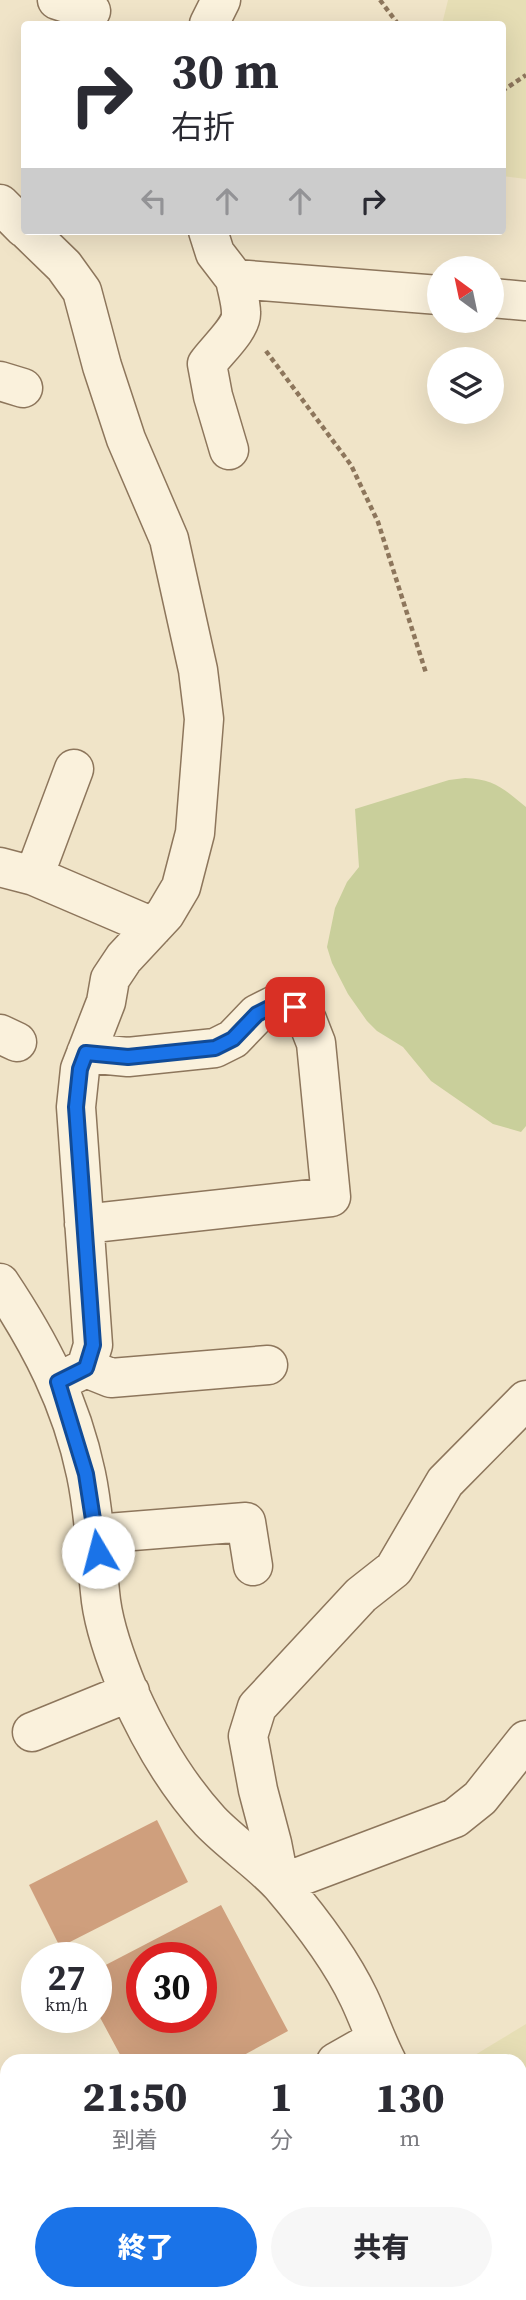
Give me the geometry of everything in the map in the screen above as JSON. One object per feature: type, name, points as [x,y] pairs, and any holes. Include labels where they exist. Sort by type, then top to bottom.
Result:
[{"type":"street","points":[[210,21],[221,0]]},
{"type":"street","points":[[0,204],[21,222]]},
{"type":"street","points":[[35,235],[64,266],[82,291],[102,366],[126,439],[169,539],[198,670],[204,719],[195,833],[181,887],[165,914],[124,958],[110,979],[106,1002],[80,1069],[76,1107],[93,1345],[72,1375]]},
{"type":"street","points":[[209,235],[215,253],[238,297],[235,330],[217,348],[207,364],[213,396],[229,450]]},
{"type":"street","points":[[238,297],[427,295]]},
{"type":"street","points":[[504,299],[526,301]]},
{"type":"street","points":[[74,769],[17,872],[153,927]]},
{"type":"street","points":[[84,1223],[331,1197],[316,1044],[307,1020],[295,1007],[277,1004],[257,1014],[233,1039],[215,1048],[128,1057],[86,1053]]},
{"type":"street","points":[[2,1290],[31,1329],[72,1375],[95,1535],[101,1603],[112,1645],[130,1692],[175,1774],[209,1820],[280,1884],[323,1939],[359,1998],[381,2051]]},
{"type":"street","points":[[72,1375],[111,1378],[268,1365]]},
{"type":"street","points":[[280,1884],[248,1736],[257,1707],[291,1667],[361,1595],[394,1569],[445,1482],[526,1400]]},
{"type":"street","points":[[95,1535],[246,1522],[253,1566]]},
{"type":"street","points":[[32,1732],[130,1692]]},
{"type":"street","points":[[280,1884],[455,1818],[480,1798],[526,1740]]},
{"type":"path","points":[[380,0],[396,21]]},
{"type":"path","points":[[506,88],[526,75]]},
{"type":"path","points":[[238,297],[290,385],[351,465],[378,522],[426,673]]},
{"type":"shaded area","points":[[448,0],[526,0],[526,179],[506,176],[506,21],[443,21]]},
{"type":"shaded area","points":[[526,2024],[526,2054],[477,2054]]},
{"type":"green space","points":[[449,780],[484,780],[498,786],[526,807],[526,1126],[521,1132],[493,1124],[431,1081],[403,1047],[377,1031],[348,994],[327,947],[335,908],[347,882],[359,867],[355,809]]},
{"type":"building","points":[[157,1820],[188,1882],[70,1942],[58,1942],[29,1885]]},
{"type":"building","points":[[221,1905],[288,2031],[246,2054],[120,2054],[108,2033],[112,2033],[112,1962],[126,1954],[126,2033],[217,2033],[217,1942],[150,1942]]},
{"type":"route","points":[[98,1552],[86,1474],[58,1382],[86,1368],[93,1345],[76,1107],[80,1069],[86,1053],[128,1057],[215,1048],[233,1039],[257,1014],[277,1004],[295,1007]]}]
